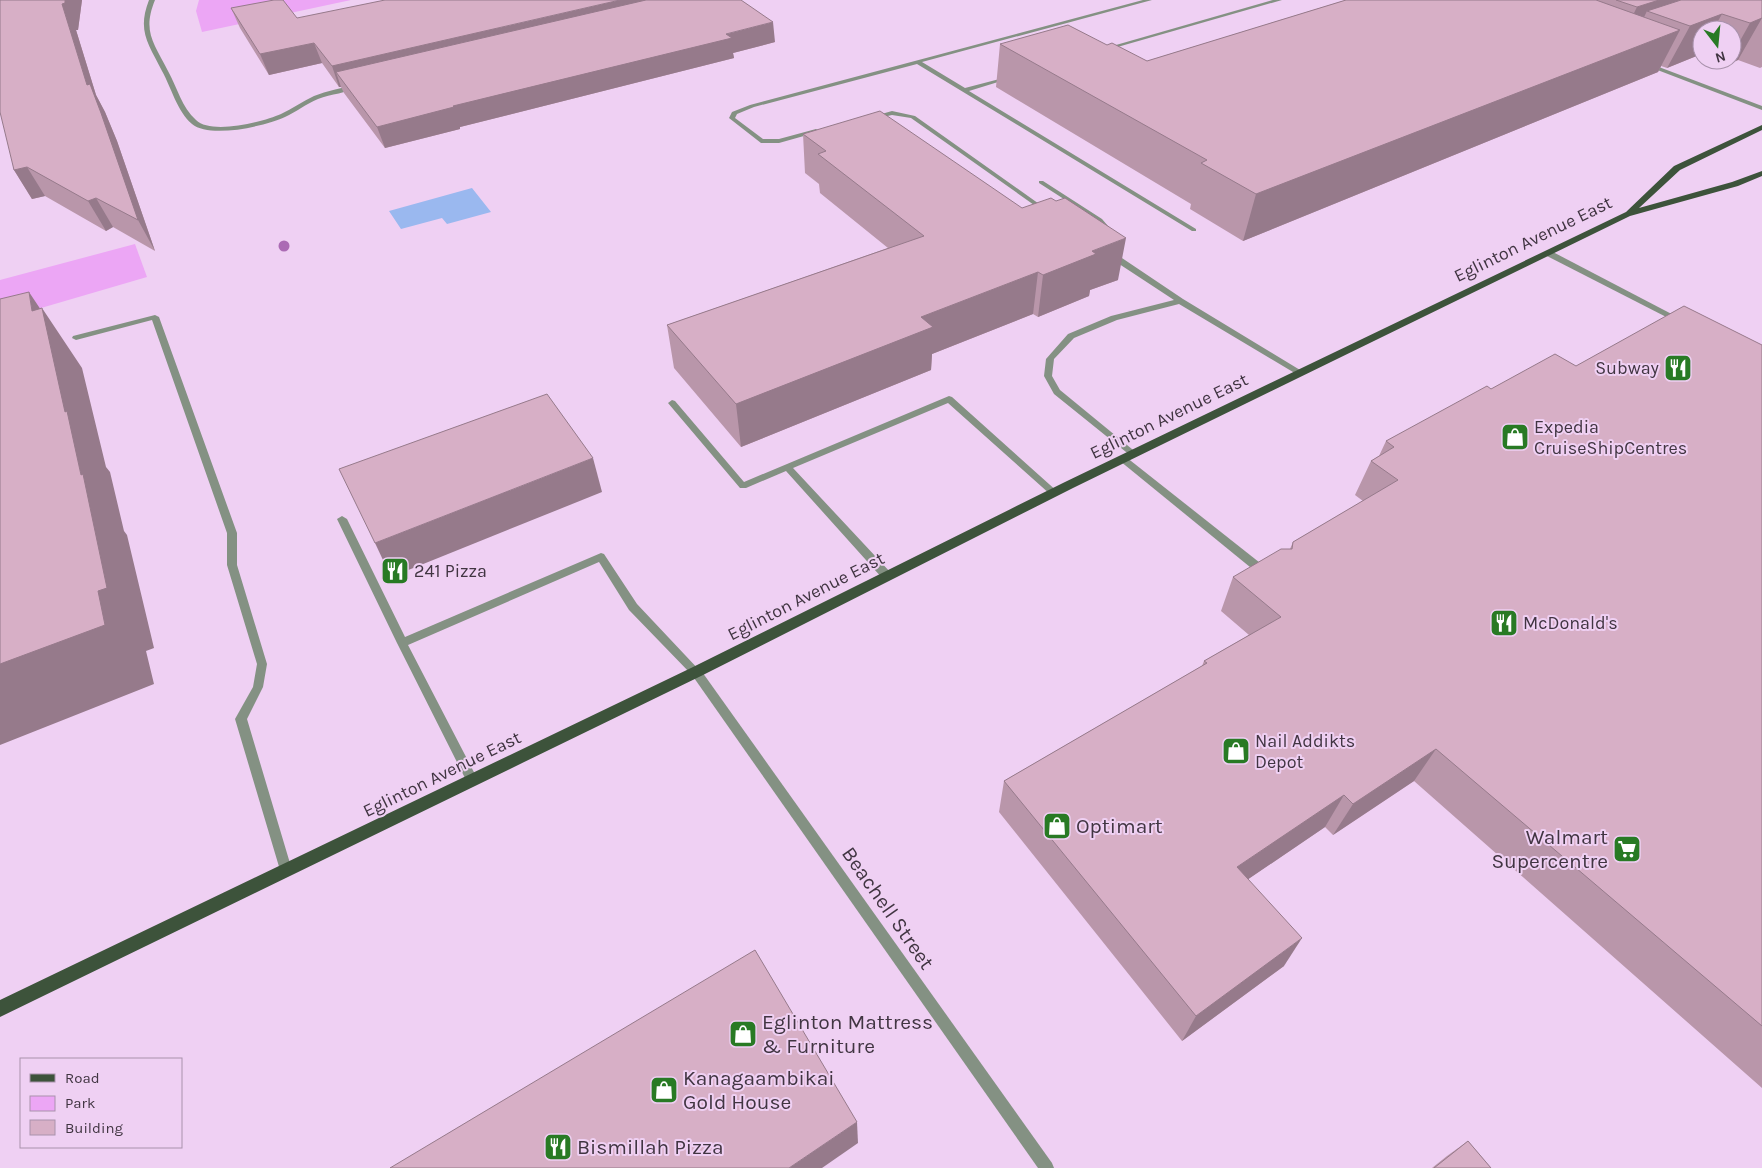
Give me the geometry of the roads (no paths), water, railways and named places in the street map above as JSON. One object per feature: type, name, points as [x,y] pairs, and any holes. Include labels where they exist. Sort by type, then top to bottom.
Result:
[{"type":"main road","name":"Eglinton Avenue East","points":[[1627,214],[1677,168],[1762,127]]},
{"type":"main road","name":"Eglinton Avenue East","points":[[0,1009],[696,672],[1054,493],[1627,214],[1735,184],[1762,173]]},
{"type":"street","points":[[152,0],[145,16],[145,33],[186,111],[196,124],[205,128],[256,124],[278,118],[316,98],[360,86]]},
{"type":"street","points":[[826,129],[779,141],[761,141],[732,118],[734,113],[752,106],[1149,0]]},
{"type":"street","points":[[1099,51],[1279,0]]},
{"type":"street","points":[[919,62],[1194,230]]},
{"type":"street","points":[[1643,63],[1762,108]]},
{"type":"street","points":[[965,90],[1019,74]]},
{"type":"street","points":[[864,120],[892,112],[914,117],[1053,215]]},
{"type":"street","points":[[1041,182],[1100,220],[1114,238]]},
{"type":"street","points":[[1100,247],[1180,301],[1301,373]]},
{"type":"street","points":[[1115,248],[1116,258]]},
{"type":"street","points":[[1548,252],[1687,324]]},
{"type":"street","points":[[1180,301],[1114,318],[1070,336],[1050,359],[1048,376],[1057,392],[1129,457],[1273,579]]},
{"type":"street","points":[[76,338],[155,317],[232,533],[232,564],[262,664],[258,687],[241,719],[286,870]]},
{"type":"street","points":[[672,403],[743,486],[949,399],[1054,493]]},
{"type":"street","points":[[787,468],[887,576]]},
{"type":"street","points":[[342,519],[402,643],[472,780]]},
{"type":"street","name":"Beachell Street","points":[[402,643],[601,557],[633,607],[696,672],[1047,1168]]},
{"type":"water","points":[[472,188],[491,212],[447,224],[442,218],[401,229],[389,211]]},
{"type":"place","name":"Subway","points":[[1678,368]]},
{"type":"place","name":"Expedia CruiseShipCentres","points":[[1515,437]]},
{"type":"place","name":"241 Pizza","points":[[395,571]]},
{"type":"place","name":"McDonald's","points":[[1504,623]]},
{"type":"place","name":"Nail Addikts Depot","points":[[1236,751]]},
{"type":"place","name":"Optimart","points":[[1057,826]]},
{"type":"place","name":"Walmart Supercentre","points":[[1627,849]]},
{"type":"place","name":"Eglinton Mattress & Furniture","points":[[743,1034]]},
{"type":"place","name":"Kanagaambikai Gold House","points":[[664,1090]]},
{"type":"place","name":"Bismillah Pizza","points":[[558,1147]]}]
